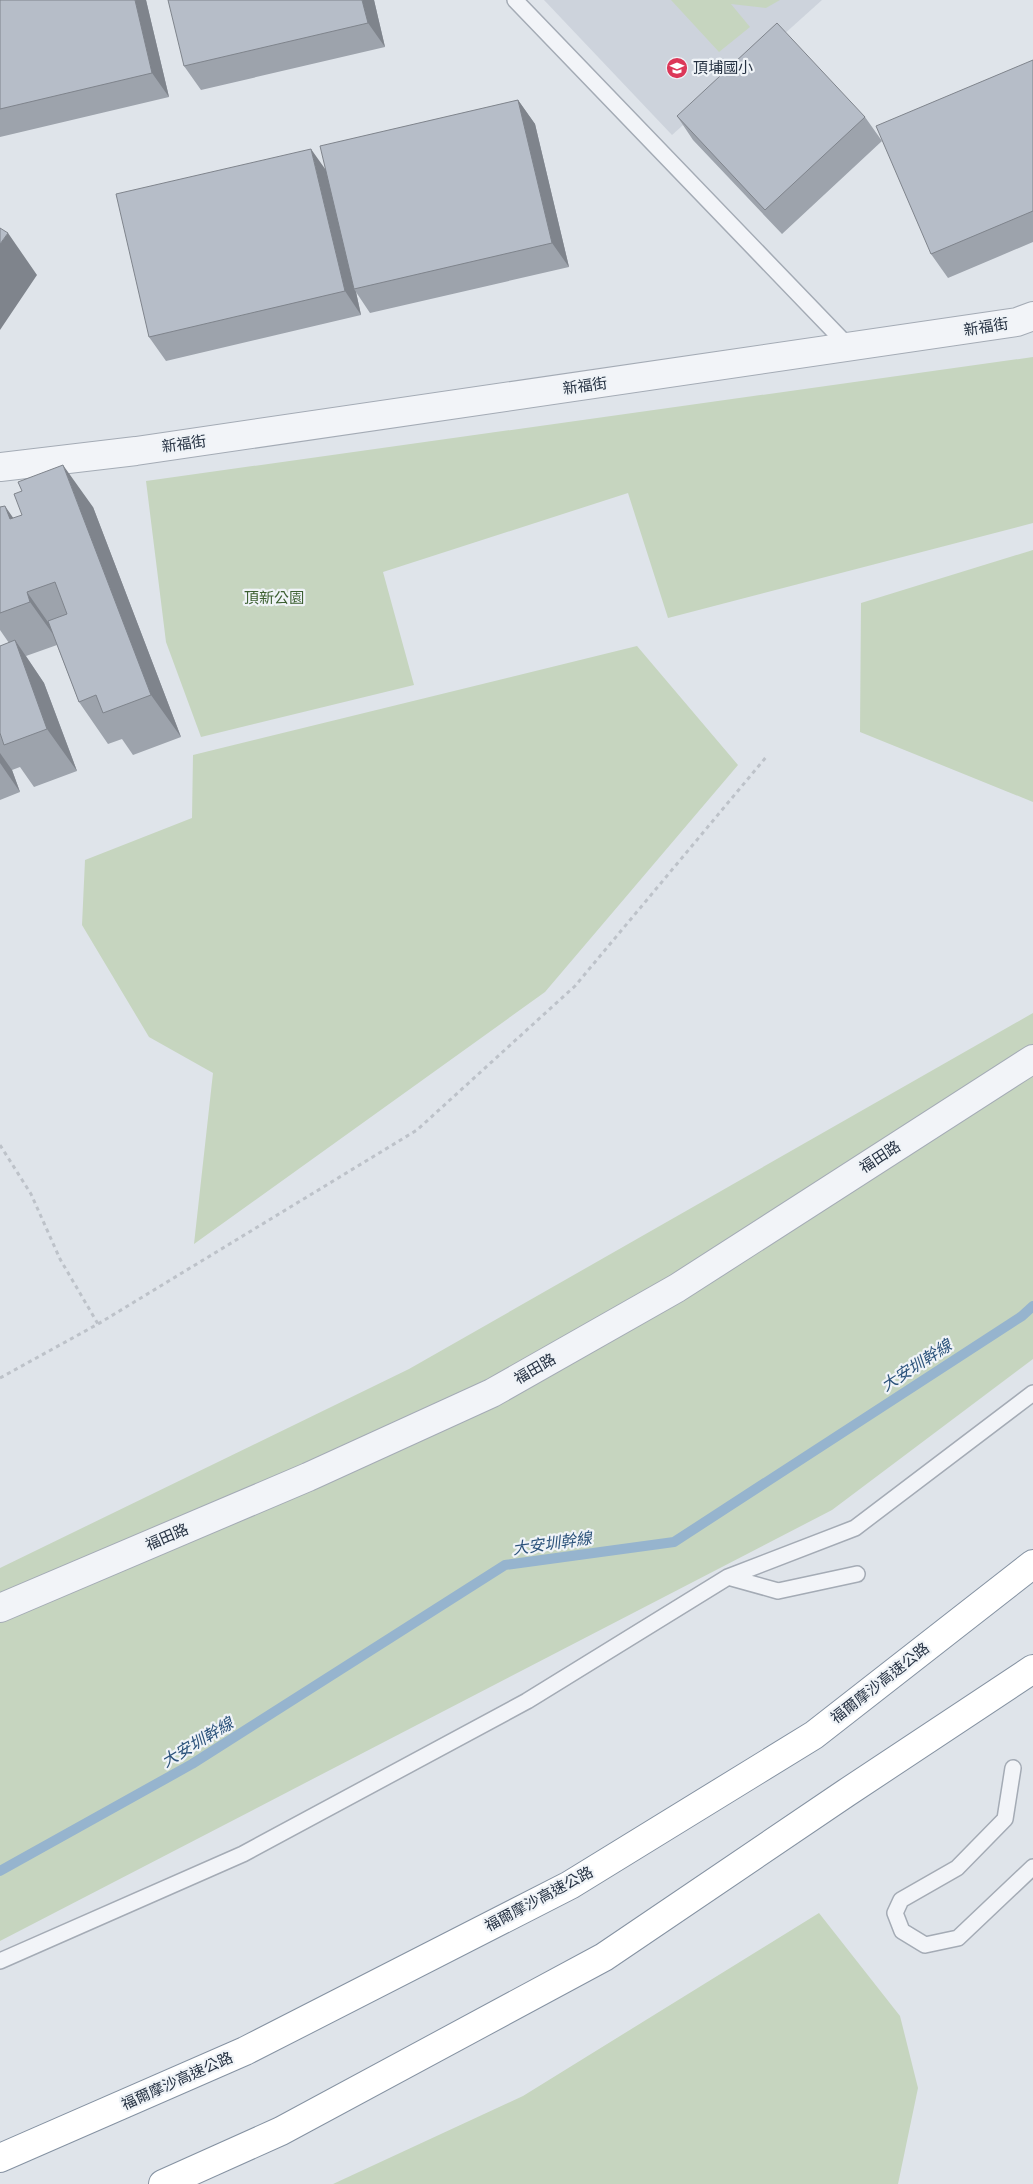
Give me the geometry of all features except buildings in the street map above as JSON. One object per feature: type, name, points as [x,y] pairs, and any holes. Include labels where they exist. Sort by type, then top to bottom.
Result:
[{"type":"highway","name":"福爾摩沙高速公路","points":[[0,2158],[245,2051],[570,1885],[814,1735],[1033,1564]]},
{"type":"highway","points":[[163,2184],[281,2131],[604,1957],[846,1792],[1033,1669]]},
{"type":"street","name":"新福街","points":[[0,467],[136,451],[850,348],[1017,322],[1033,316]]},
{"type":"street","name":"福田路","points":[[0,1608],[308,1477],[492,1393],[676,1288],[1033,1059]]},
{"type":"lane","points":[[515,0],[850,348]]},
{"type":"lane","points":[[0,1961],[243,1854],[527,1701],[728,1577],[855,1528],[1033,1393]]},
{"type":"lane","points":[[728,1577],[778,1591],[857,1574]]},
{"type":"lane","points":[[1013,1768],[1005,1819],[957,1868],[901,1900],[895,1913],[902,1931],[925,1945],[958,1938],[1033,1867]]},
{"type":"path","points":[[0,1378],[98,1324],[417,1130],[575,986],[767,756]]},
{"type":"path","points":[[0,1146],[31,1194],[60,1259],[98,1324]]},
{"type":"shaded area","name":"頂埔國小","points":[[544,0],[822,0],[672,135]]},
{"type":"green space","points":[[671,0],[780,0],[766,8],[731,4],[750,27],[719,52]]},
{"type":"green space","name":"頂新公園","points":[[1033,357],[1033,523],[668,618],[628,493],[383,572],[414,685],[201,737],[166,642],[146,481]]},
{"type":"green space","points":[[1033,550],[1033,802],[860,732],[861,603]]},
{"type":"green space","points":[[637,646],[738,765],[545,992],[194,1244],[213,1073],[149,1037],[82,925],[85,860],[192,818],[193,755]]},
{"type":"green space","points":[[1033,1013],[1033,1359],[832,1510],[0,1941],[0,1568],[409,1369]]},
{"type":"green space","points":[[819,1913],[900,2016],[918,2088],[898,2184],[333,2184],[523,2096]]},
{"type":"waterway","name":"大安圳幹線","points":[[0,1871],[192,1764],[505,1565],[674,1542],[1022,1316],[1033,1306]]},
{"type":"place","name":"頂埔國小","points":[[677,68]]}]
